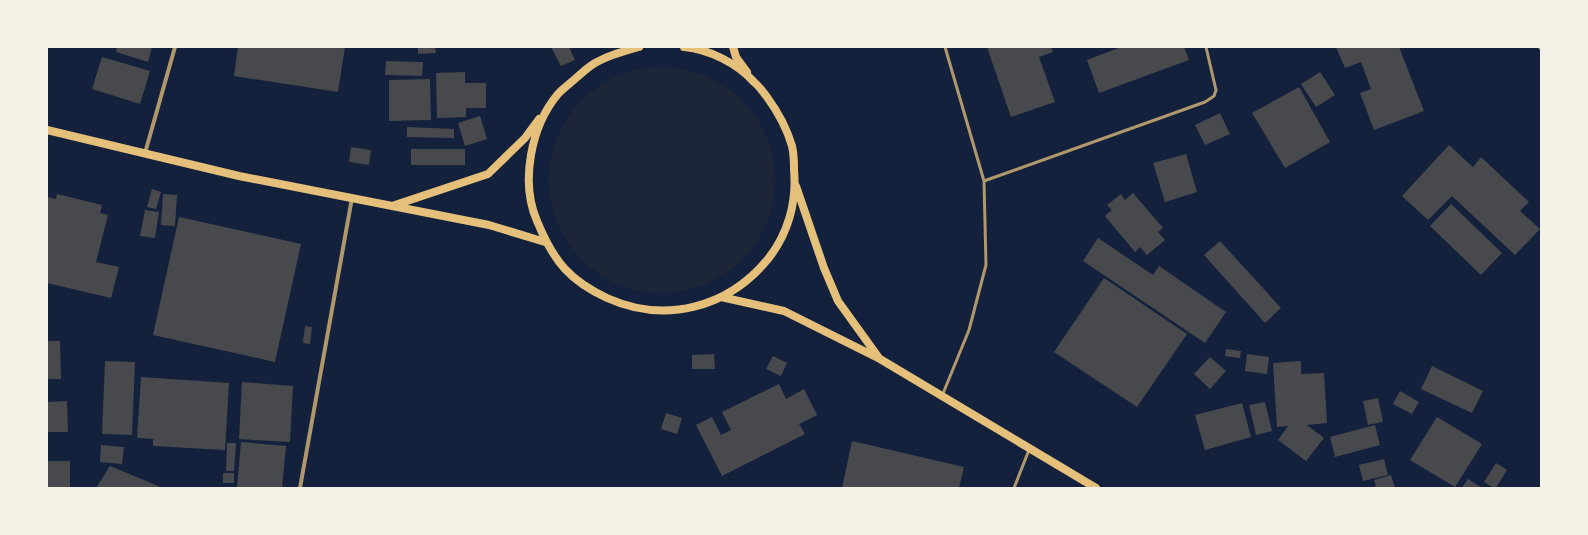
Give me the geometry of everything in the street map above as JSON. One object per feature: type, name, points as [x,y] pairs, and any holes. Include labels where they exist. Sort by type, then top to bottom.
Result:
[{"type":"main road","points":[[392,206],[488,174],[525,138],[558,94],[593,64],[620,47]]},
{"type":"main road","points":[[593,64],[615,53],[639,47]]},
{"type":"main road","points":[[684,47],[712,55],[734,66],[754,81]]},
{"type":"main road","points":[[733,47],[736,57],[778,111],[792,147],[796,185],[824,268],[838,301],[880,359]]},
{"type":"main road","points":[[558,94],[542,120],[531,150],[529,182],[533,213],[546,242],[565,269],[592,291],[622,304],[655,311],[689,308],[721,297],[741,285],[759,270],[774,252],[785,231],[792,208],[796,185]]},
{"type":"main road","points":[[47,130],[238,176],[489,225],[546,242]]},
{"type":"main road","points":[[721,297],[784,311],[880,359],[1096,488]]},
{"type":"street","points":[[145,153],[175,47]]},
{"type":"street","points":[[300,488],[352,198]]},
{"type":"lane","points":[[942,396],[969,330],[986,265],[984,181],[945,47]]},
{"type":"lane","points":[[984,181],[1205,102],[1214,96],[1216,90],[1206,47]]},
{"type":"lane","points":[[1014,488],[1030,449]]},
{"type":"shaded area","points":[[651,67],[673,67],[705,75],[725,86],[742,100],[756,117],[767,137],[773,158],[775,180],[773,202],[767,223],[756,243],[742,260],[725,274],[705,285],[673,293],[651,293],[619,285],[609,280],[590,267],[575,252],[568,243],[557,223],[549,191],[549,169],[557,137],[562,127],[575,108],[590,93],[599,86],[619,75]]},
{"type":"building","points":[[117,47],[152,47],[148,62],[116,52]]},
{"type":"building","points":[[238,47],[345,47],[338,92],[234,76]]},
{"type":"building","points":[[418,47],[435,47],[436,53],[418,54]]},
{"type":"building","points":[[551,47],[569,47],[575,60],[561,66]]},
{"type":"building","points":[[987,47],[1051,47],[1053,52],[1039,57],[1055,102],[1011,117]]},
{"type":"building","points":[[1121,47],[1184,47],[1189,60],[1099,93],[1087,60]]},
{"type":"building","points":[[1336,47],[1399,47],[1424,111],[1374,130],[1360,93],[1371,89],[1361,62],[1345,68]]},
{"type":"building","points":[[102,57],[150,71],[140,104],[92,89]]},
{"type":"building","points":[[386,61],[423,62],[422,76],[385,75]]},
{"type":"building","points":[[465,72],[465,83],[486,83],[486,108],[466,108],[466,117],[437,118],[436,73]]},
{"type":"building","points":[[1320,72],[1335,95],[1316,107],[1301,84]]},
{"type":"building","points":[[430,79],[431,120],[389,121],[389,80]]},
{"type":"building","points":[[1299,87],[1330,142],[1285,168],[1252,113]]},
{"type":"building","points":[[1220,113],[1230,134],[1205,145],[1195,125]]},
{"type":"building","points":[[480,116],[487,139],[465,146],[458,123]]},
{"type":"building","points":[[407,127],[454,129],[454,138],[407,137]]},
{"type":"building","points":[[1449,145],[1473,167],[1481,157],[1529,202],[1520,211],[1540,229],[1515,255],[1452,196],[1428,220],[1402,196]]},
{"type":"building","points":[[351,147],[371,150],[369,165],[349,162]]},
{"type":"building","points":[[411,149],[465,149],[465,165],[411,165]]},
{"type":"building","points":[[1186,154],[1197,192],[1165,202],[1153,163]]},
{"type":"building","points":[[152,189],[161,192],[156,209],[147,207]]},
{"type":"building","points":[[1133,193],[1163,228],[1158,232],[1165,240],[1147,255],[1140,247],[1135,252],[1105,216],[1112,210],[1107,205],[1121,194],[1125,200]]},
{"type":"building","points":[[57,194],[102,205],[100,213],[108,215],[96,262],[119,267],[111,298],[47,283],[47,197],[56,199]]},
{"type":"building","points":[[163,194],[177,195],[175,226],[161,225]]},
{"type":"building","points":[[1451,204],[1502,253],[1481,275],[1430,226]]},
{"type":"building","points":[[145,210],[159,212],[155,238],[140,236]]},
{"type":"building","points":[[179,217],[301,244],[275,362],[153,335]]},
{"type":"building","points":[[1098,238],[1153,275],[1159,266],[1226,312],[1205,343],[1083,261]]},
{"type":"building","points":[[1220,241],[1281,308],[1265,323],[1204,255]]},
{"type":"building","points":[[1104,278],[1187,334],[1137,407],[1054,352]]},
{"type":"building","points":[[305,326],[312,327],[310,344],[303,343]]},
{"type":"building","points":[[47,341],[60,341],[61,379],[47,379]]},
{"type":"building","points":[[1226,349],[1241,351],[1240,358],[1225,356]]},
{"type":"building","points":[[714,354],[715,369],[692,369],[692,355]]},
{"type":"building","points":[[1247,354],[1269,357],[1267,374],[1245,371]]},
{"type":"building","points":[[773,356],[787,363],[781,376],[766,369]]},
{"type":"building","points":[[1210,357],[1226,371],[1210,389],[1194,374]]},
{"type":"building","points":[[105,361],[135,362],[132,435],[102,434]]},
{"type":"building","points":[[1301,361],[1301,374],[1324,373],[1327,423],[1307,425],[1324,438],[1306,461],[1278,440],[1288,426],[1277,427],[1273,363]]},
{"type":"building","points":[[1432,366],[1483,391],[1472,413],[1421,389]]},
{"type":"building","points":[[141,377],[229,383],[225,450],[153,446],[153,439],[137,438]]},
{"type":"building","points":[[242,382],[293,386],[290,442],[239,439]]},
{"type":"building","points":[[779,384],[786,399],[804,389],[817,415],[799,424],[805,434],[722,476],[696,425],[712,417],[721,435],[731,430],[722,412]]},
{"type":"building","points":[[1400,391],[1419,402],[1412,414],[1393,404]]},
{"type":"building","points":[[1378,398],[1383,422],[1368,425],[1363,401]]},
{"type":"building","points":[[67,401],[68,432],[47,432],[47,402]]},
{"type":"building","points":[[1265,402],[1272,431],[1256,435],[1249,405]]},
{"type":"building","points":[[1242,403],[1251,437],[1205,450],[1195,415]]},
{"type":"building","points":[[666,413],[682,418],[677,434],[661,429]]},
{"type":"building","points":[[1437,417],[1482,444],[1455,487],[1410,460]]},
{"type":"building","points":[[1375,425],[1380,445],[1335,457],[1330,437]]},
{"type":"building","points":[[852,441],[964,467],[959,488],[842,488]]},
{"type":"building","points":[[241,442],[286,446],[282,488],[237,488]]},
{"type":"building","points":[[227,443],[236,443],[234,471],[226,471]]},
{"type":"building","points":[[101,445],[124,447],[122,464],[100,462]]},
{"type":"building","points":[[1384,459],[1388,475],[1363,481],[1359,465]]},
{"type":"building","points":[[47,461],[70,461],[70,488],[47,488]]},
{"type":"building","points":[[1496,463],[1507,470],[1496,488],[1494,488],[1484,482]]},
{"type":"building","points":[[110,466],[163,488],[96,488]]},
{"type":"building","points":[[223,473],[234,473],[234,483],[223,483]]},
{"type":"building","points":[[1391,475],[1395,488],[1371,488],[1376,486],[1374,480]]},
{"type":"building","points":[[1468,479],[1482,488],[1462,488]]}]
